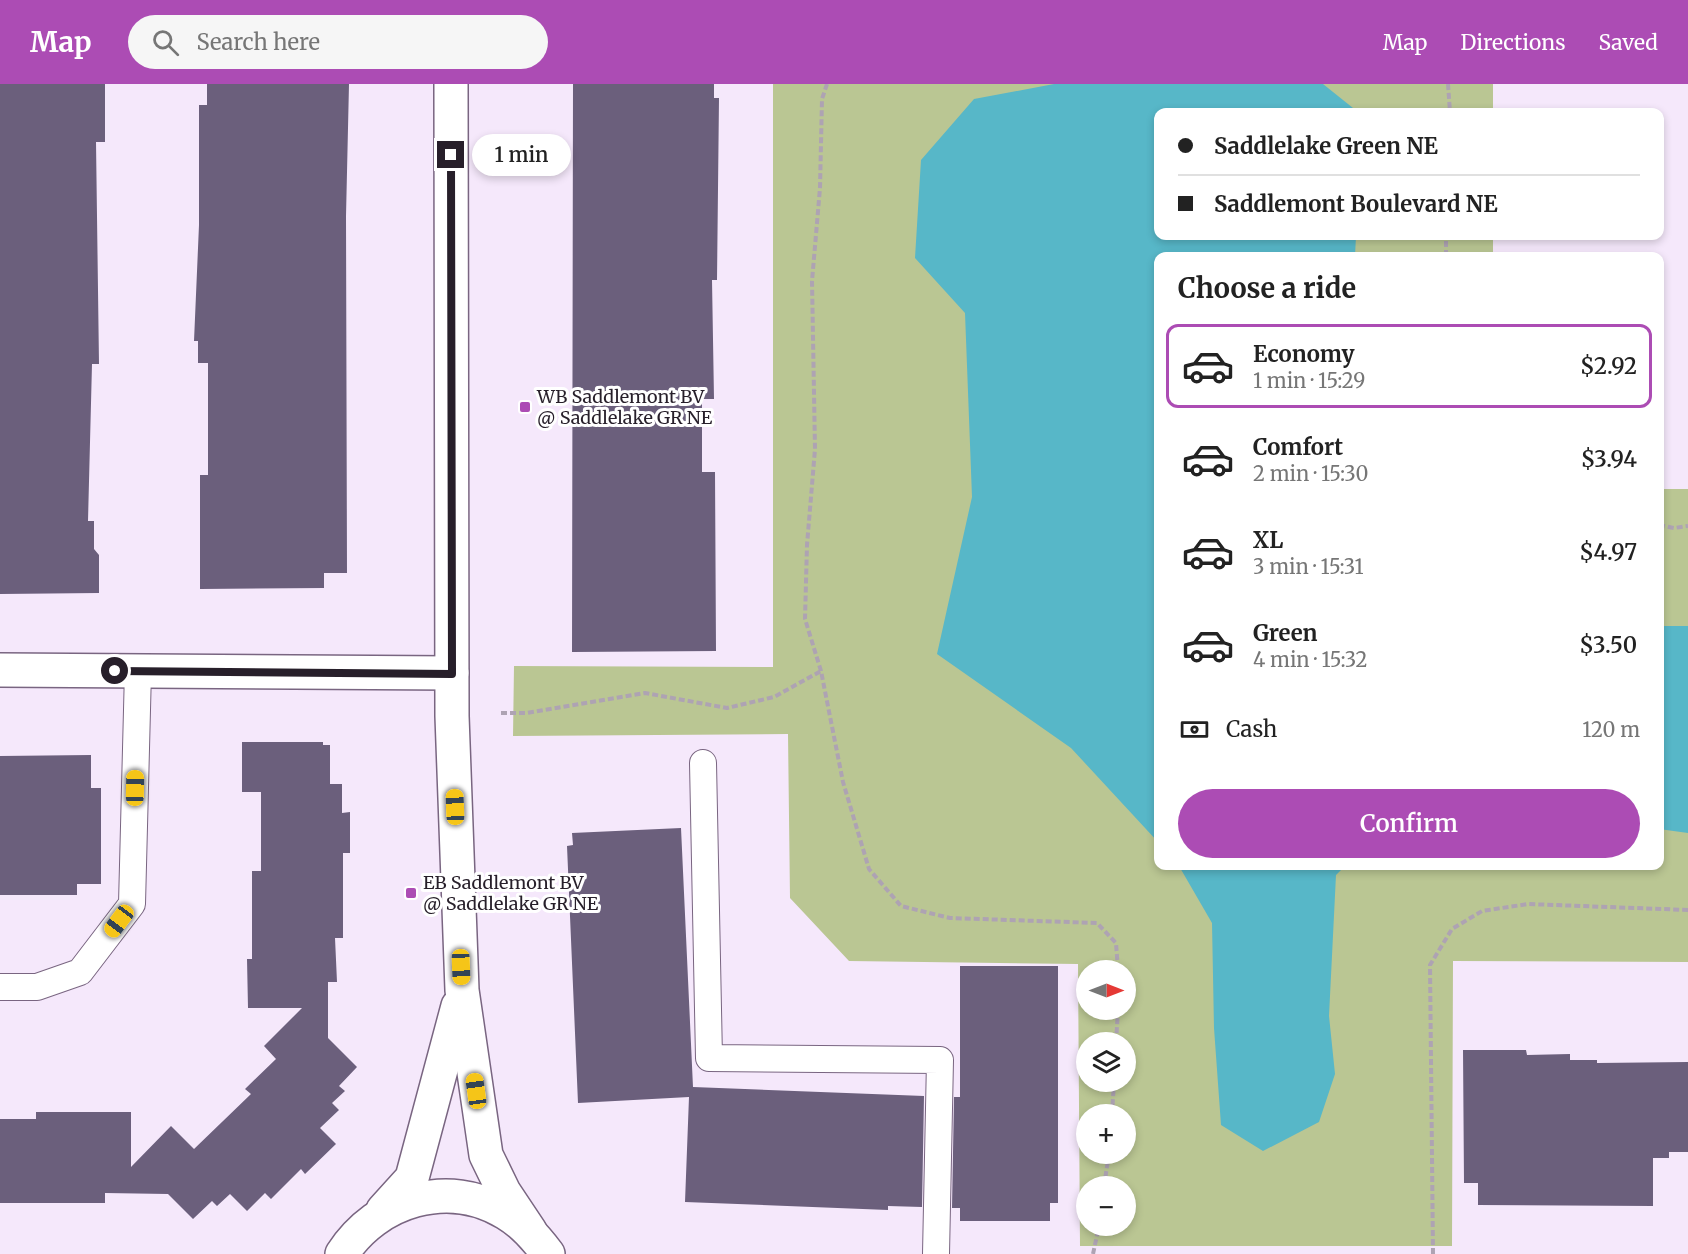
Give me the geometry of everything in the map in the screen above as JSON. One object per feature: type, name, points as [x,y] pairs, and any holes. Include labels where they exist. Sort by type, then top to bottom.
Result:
[{"type":"street","points":[[451,84],[452,674],[462,990],[486,1155],[504,1192],[539,1242]]},
{"type":"street","points":[[0,670],[452,674]]},
{"type":"street","points":[[316,1254],[348,1244],[380,1214],[412,1178],[462,990]]},
{"type":"street","points":[[380,1214],[413,1200],[448,1196],[478,1201],[496,1208],[539,1242]]},
{"type":"lane","points":[[0,987],[37,987],[80,972],[132,904],[138,671]]},
{"type":"lane","points":[[703,763],[709,1058],[940,1060],[936,1254]]},
{"type":"path","points":[[827,84],[822,99],[820,188],[812,280],[816,449],[807,545],[805,620],[821,671],[843,782],[869,869],[901,906],[950,918],[1097,923],[1116,943],[1117,960]]},
{"type":"path","points":[[1448,84],[1450,108]]},
{"type":"path","points":[[1664,526],[1674,528],[1688,526]]},
{"type":"path","points":[[501,712],[526,712],[645,693],[727,708],[774,697],[821,671]]},
{"type":"path","points":[[1434,1254],[1430,965],[1452,929],[1482,911],[1528,904],[1688,910]]},
{"type":"path","points":[[1093,1254],[1097,1236]]},
{"type":"green space","points":[[773,84],[1493,84],[1493,108],[1154,108],[1154,240],[1493,240],[1493,252],[1154,252],[1154,870],[1664,870],[1664,489],[1688,489],[1688,962],[1453,961],[1452,1246],[1080,1246],[1080,1236],[1136,1236],[1136,1176],[1080,1176],[1079,1164],[1136,1164],[1136,1104],[1079,1104],[1079,1092],[1136,1092],[1136,1032],[1078,1032],[1078,1020],[1136,1020],[1136,960],[1076,960],[1076,964],[849,961],[790,898],[788,734],[513,736],[514,666],[773,667]]},
{"type":"water","points":[[1054,84],[1323,84],[1353,108],[1154,108],[1154,240],[1356,240],[1355,252],[1154,252],[1154,838],[1071,748],[937,654],[972,497],[965,313],[915,258],[921,160],[974,99]]},
{"type":"water","points":[[1664,626],[1688,626],[1688,833],[1664,830]]},
{"type":"water","points":[[1181,870],[1341,870],[1336,875],[1329,1016],[1335,1074],[1319,1122],[1263,1151],[1221,1125],[1214,1028],[1212,923]]},
{"type":"building","points":[[0,84],[105,84],[105,142],[96,142],[99,364],[92,364],[88,521],[94,521],[94,549],[99,555],[99,593],[0,594]]},
{"type":"building","points":[[207,84],[349,84],[346,216],[347,573],[324,573],[324,588],[200,589],[200,475],[208,475],[208,363],[198,363],[198,341],[194,341],[199,225],[199,105],[207,105]]},
{"type":"building","points":[[573,84],[714,84],[714,98],[719,98],[717,280],[712,280],[714,399],[702,399],[702,472],[715,472],[716,651],[572,652]]},
{"type":"building","points":[[242,742],[323,742],[323,745],[330,745],[330,784],[342,784],[342,813],[350,812],[350,853],[343,853],[343,938],[335,938],[337,982],[328,982],[328,1038],[357,1067],[339,1086],[345,1091],[332,1103],[339,1110],[320,1128],[336,1144],[305,1174],[301,1169],[271,1199],[265,1193],[247,1211],[230,1194],[217,1206],[212,1201],[193,1219],[168,1194],[105,1193],[105,1203],[0,1203],[0,1119],[36,1119],[36,1112],[131,1112],[131,1167],[171,1126],[194,1149],[251,1094],[245,1089],[276,1059],[264,1046],[302,1008],[248,1008],[247,959],[252,959],[252,871],[261,871],[261,792],[242,792]]},
{"type":"building","points":[[91,755],[91,788],[101,788],[101,884],[77,884],[77,895],[0,895],[0,756]]},
{"type":"building","points":[[681,828],[693,1087],[924,1096],[922,1207],[888,1206],[888,1210],[685,1202],[689,1097],[578,1103],[567,846],[573,845],[572,833]]},
{"type":"building","points":[[960,966],[1058,966],[1058,1203],[1050,1203],[1050,1221],[960,1221],[960,1208],[952,1208],[954,1097],[960,1097]]},
{"type":"building","points":[[1463,1050],[1526,1050],[1527,1055],[1570,1054],[1570,1060],[1597,1060],[1597,1063],[1688,1062],[1688,1152],[1669,1152],[1669,1158],[1653,1158],[1653,1206],[1478,1205],[1478,1183],[1464,1183]]},
{"type":"place","name":"WB Saddlemont BV @ Saddlelake GR NE","points":[[525,407]]},
{"type":"place","name":"EB Saddlemont BV @ Saddlelake GR NE","points":[[411,893]]},
{"type":"route","points":[[115,671],[452,674],[451,155]]}]
